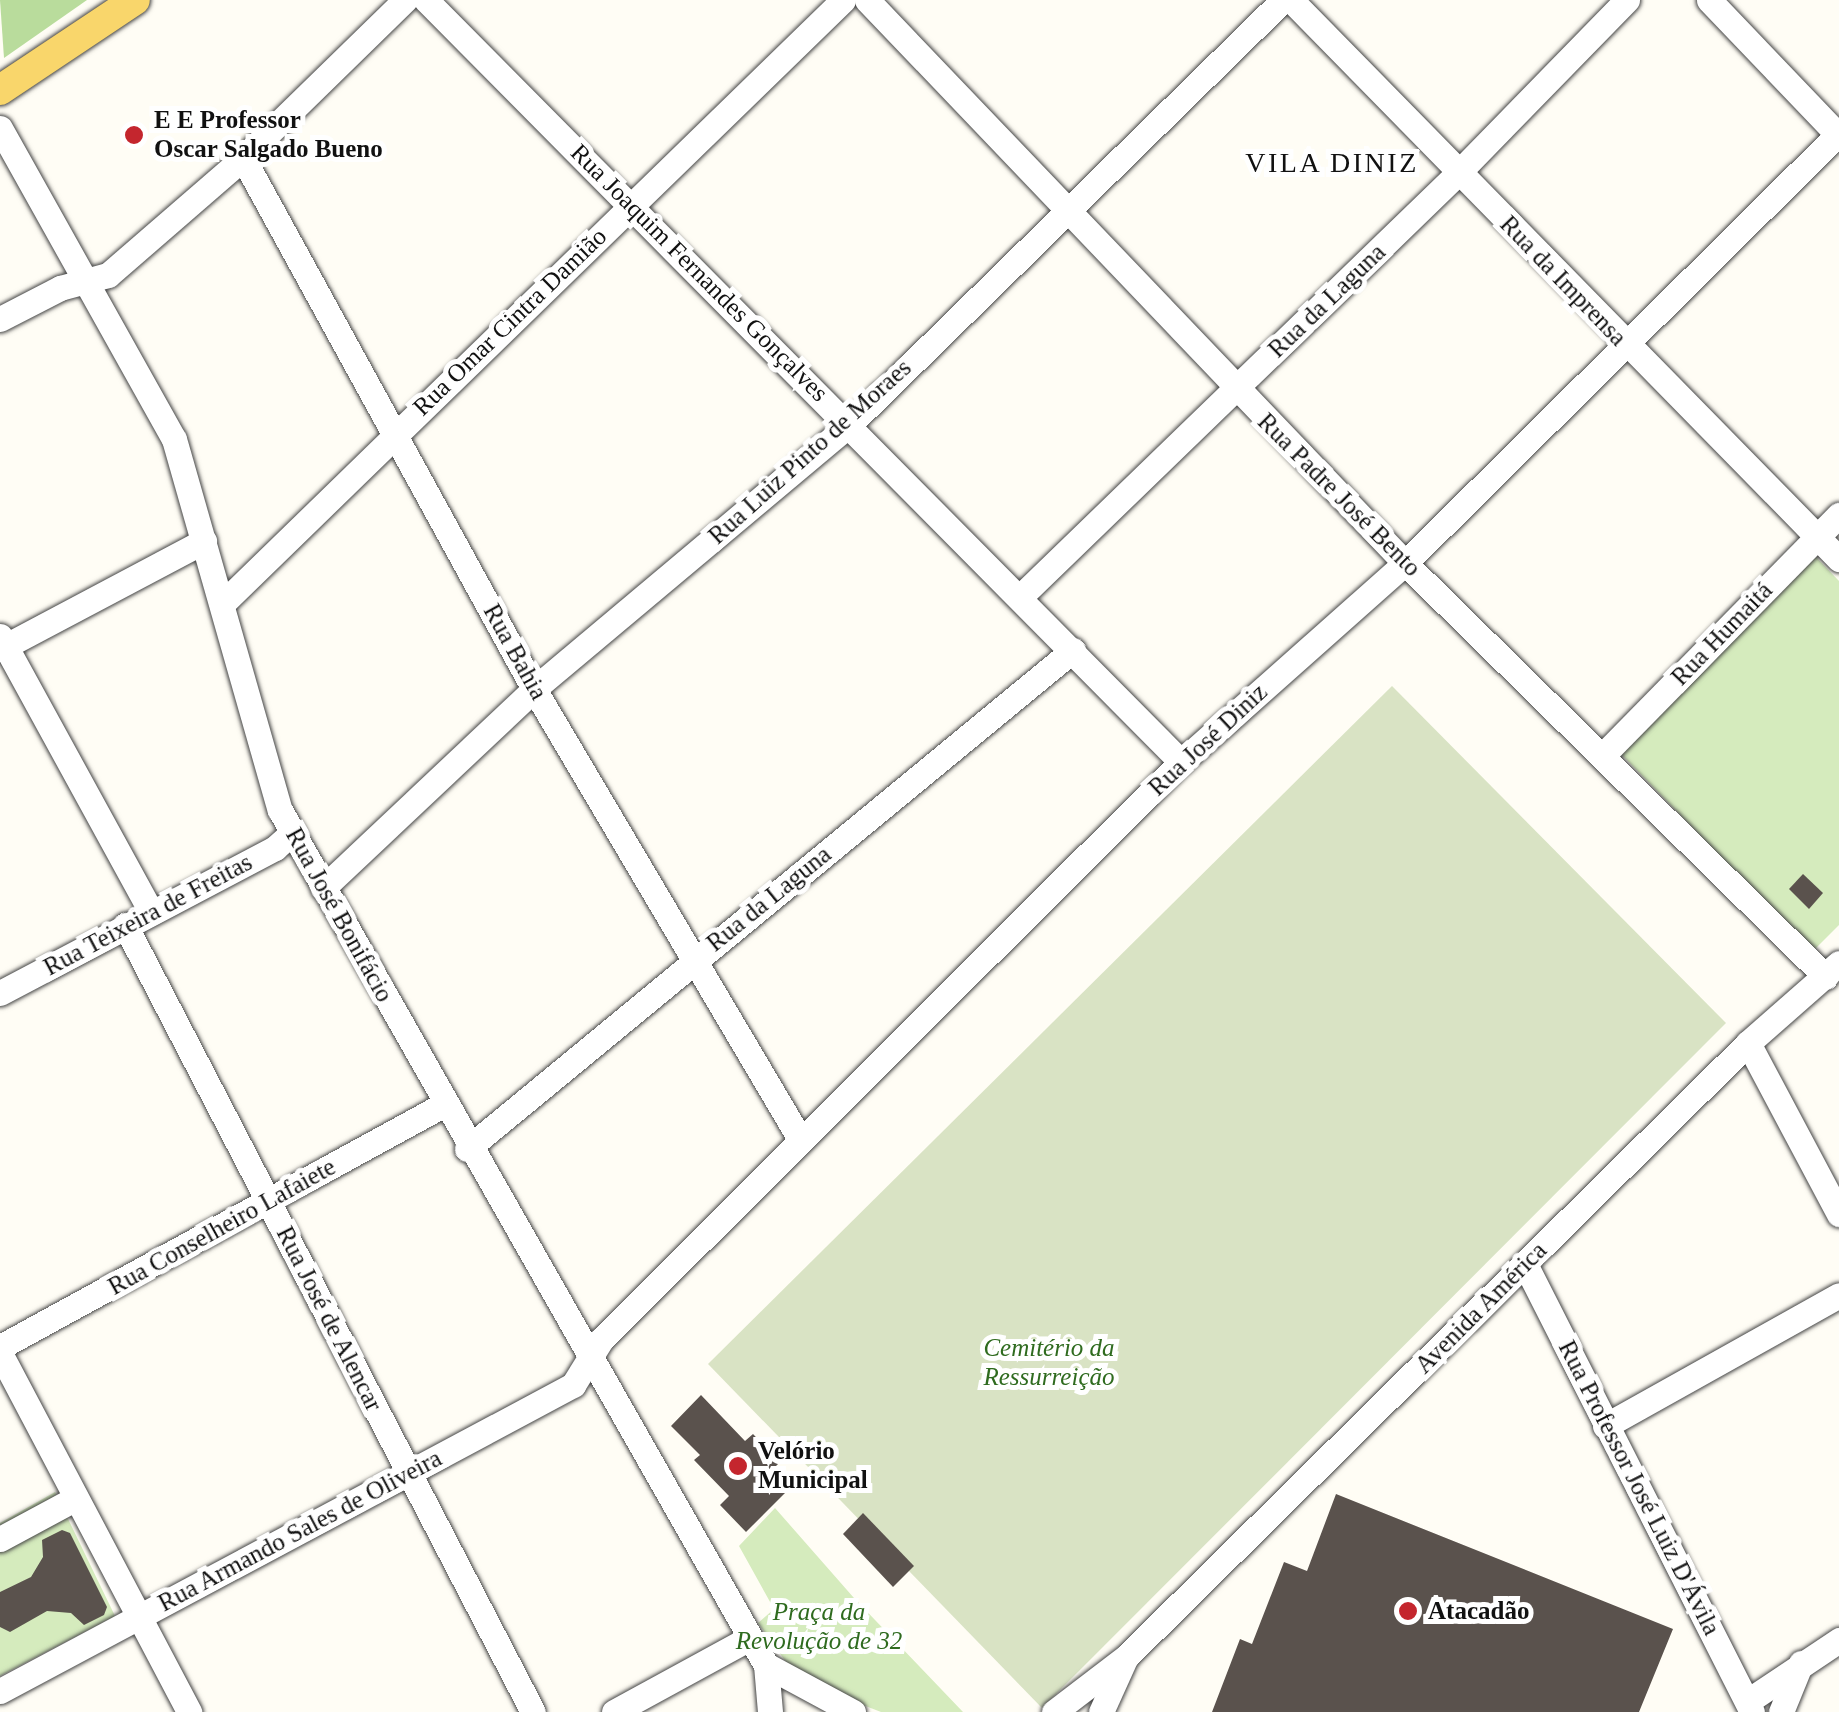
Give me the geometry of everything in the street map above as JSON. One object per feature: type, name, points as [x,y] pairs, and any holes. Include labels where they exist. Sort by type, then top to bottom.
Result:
[{"type":"main road","points":[[0,90],[136,0]]},
{"type":"street","points":[[0,319],[108,275],[243,158],[405,0]]},
{"type":"street","name":"Rua Joaquim Fernandes Gonçalves","points":[[426,0],[1181,762]]},
{"type":"street","name":"Rua Omar Cintra Damião","points":[[222,604],[843,0]]},
{"type":"street","name":"Rua Padre José Bento","points":[[867,0],[1235,390],[1405,563],[1832,970]]},
{"type":"street","name":"Rua Luiz Pinto de Moraes","points":[[323,888],[534,689],[850,424],[1283,0]]},
{"type":"street","name":"Rua da Imprensa","points":[[1291,0],[1622,342],[1839,559]]},
{"type":"street","name":"Rua da Laguna","points":[[1020,596],[1458,174],[1627,0]]},
{"type":"street","points":[[1709,0],[1838,134]]},
{"type":"street","name":"Rua José Bonifácio","points":[[0,128],[174,439],[280,810],[442,1104],[766,1665]]},
{"type":"street","name":"Rua José Diniz","points":[[588,1359],[800,1139],[1181,762],[1405,563],[1622,342],[1838,134]]},
{"type":"street","name":"Rua Bahia","points":[[243,158],[534,689],[800,1139]]},
{"type":"street","name":"Rua Humaitá","points":[[1605,753],[1839,514]]},
{"type":"street","points":[[151,912],[2,644],[204,540]]},
{"type":"street","name":"Rua da Laguna","points":[[468,1149],[1073,650]]},
{"type":"street","name":"Rua Teixeira de Freitas","points":[[0,994],[274,848],[293,832]]},
{"type":"street","name":"Rua José de Alencar","points":[[125,926],[532,1712]]},
{"type":"street","name":"Avenida América","points":[[1054,1712],[1126,1657],[1748,1043],[1832,970]]},
{"type":"street","points":[[1748,1043],[1839,1214]]},
{"type":"street","name":"Rua Conselheiro Lafaiete","points":[[0,1350],[270,1204],[442,1104]]},
{"type":"street","name":"Rua Professor José Luiz D'Ávila","points":[[1526,1264],[1604,1426],[1750,1707]]},
{"type":"street","points":[[1604,1426],[1839,1295]]},
{"type":"street","points":[[0,1350],[188,1712]]},
{"type":"street","name":"Rua Armando Sales de Oliveira","points":[[0,1691],[572,1385],[588,1359]]},
{"type":"street","points":[[0,1539],[76,1498]]},
{"type":"street","points":[[614,1712],[750,1638]]},
{"type":"street","points":[[1750,1707],[1803,1658],[1839,1640]]},
{"type":"street","name":"Avenida América","points":[[1100,1712],[1126,1657]]},
{"type":"street","points":[[1782,1712],[1803,1658]]},
{"type":"street","points":[[766,1665],[804,1704],[854,1712]]},
{"type":"street","points":[[766,1665],[770,1712]]},
{"type":"green space","points":[[0,0],[87,0],[4,58]]},
{"type":"green space","points":[[1815,556],[1839,581],[1839,925],[1813,951],[1618,751]]},
{"type":"green space","name":"Cemitério da Ressurreição","points":[[1392,686],[1726,1023],[1042,1708],[708,1364]]},
{"type":"green space","points":[[55,1492],[115,1616],[0,1676],[0,1523]]},
{"type":"green space","name":"Praça da Revolução de 32","points":[[775,1508],[963,1712],[881,1712],[827,1691],[786,1662],[758,1623],[774,1609],[739,1546]]},
{"type":"building","points":[[1803,874],[1823,893],[1809,909],[1789,889]]},
{"type":"building","name":"Velório Municipal","points":[[701,1395],[745,1441],[753,1434],[780,1462],[773,1469],[791,1487],[746,1532],[720,1505],[729,1496],[694,1460],[700,1455],[671,1426]]},
{"type":"building","name":"Atacadão","points":[[1336,1494],[1673,1629],[1639,1712],[1212,1712],[1240,1639],[1252,1644],[1284,1562],[1307,1571]]},
{"type":"building","points":[[863,1513],[914,1566],[893,1587],[843,1534]]},
{"type":"building","points":[[62,1530],[70,1533],[107,1607],[104,1615],[84,1625],[71,1613],[47,1611],[10,1632],[0,1627],[0,1592],[31,1577],[43,1557],[42,1540]]},
{"type":"place","name":"E E Professor Oscar Salgado Bueno","points":[[134,135]]},
{"type":"place","name":"Velório Municipal","points":[[738,1466]]},
{"type":"place","name":"Atacadão","points":[[1408,1611]]},
{"type":"district","name":"VILA DINIZ","points":[[1332,163]]}]
